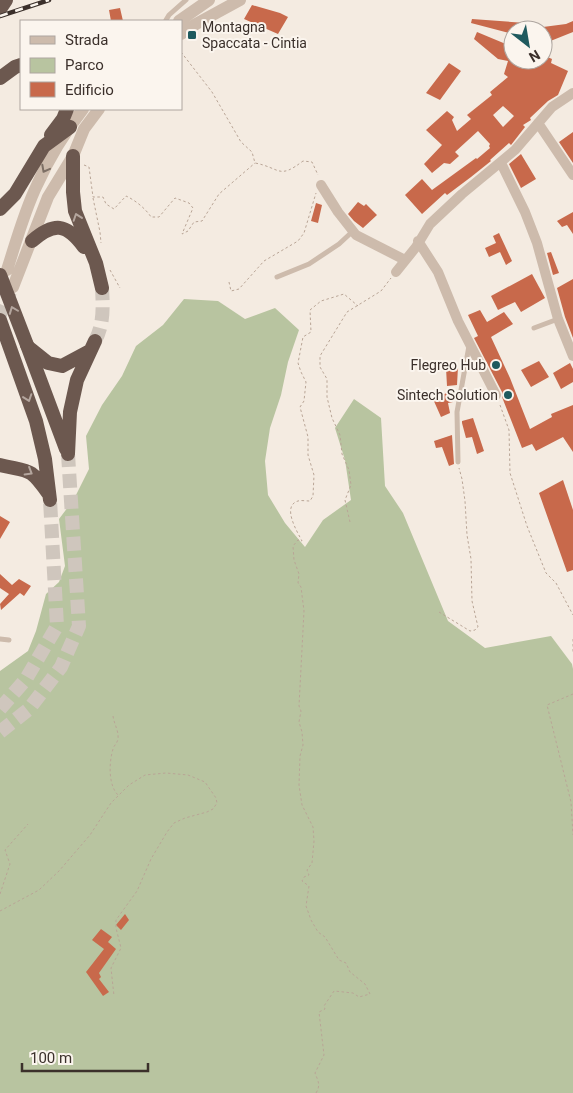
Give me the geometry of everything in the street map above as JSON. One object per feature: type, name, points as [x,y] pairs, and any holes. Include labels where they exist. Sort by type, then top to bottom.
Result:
[{"type":"highway","points":[[0,9],[6,0]]},
{"type":"highway","points":[[0,78],[20,65]]},
{"type":"highway","points":[[0,209],[15,194],[67,110]]},
{"type":"highway","points":[[44,146],[70,126]]},
{"type":"highway","points":[[77,160],[72,174],[75,211],[96,263],[102,288]]},
{"type":"highway","points":[[32,241],[44,230],[58,227],[77,238],[96,263]]},
{"type":"highway","points":[[3,272],[27,345],[68,454],[70,412],[77,380],[93,346],[62,366],[48,362],[27,345]]},
{"type":"highway","points":[[0,320],[36,421],[45,459],[49,497],[32,473],[24,468],[0,465]]},
{"type":"street","points":[[180,20],[209,0]]},
{"type":"street","points":[[182,33],[240,0]]},
{"type":"street","points":[[396,272],[416,247],[430,224],[462,194],[515,150],[552,107],[573,92]]},
{"type":"street","points":[[3,272],[36,187],[70,126],[82,110]]},
{"type":"street","points":[[13,287],[48,197],[77,160],[84,130],[98,110]]},
{"type":"street","points":[[538,123],[573,175]]},
{"type":"street","points":[[500,163],[525,212],[537,243],[558,319],[573,356]]},
{"type":"street","points":[[322,187],[356,235],[405,260]]},
{"type":"street","points":[[418,241],[438,272],[470,344],[496,395]]},
{"type":"lane","points":[[166,20],[169,15],[186,0]]},
{"type":"lane","points":[[277,277],[310,264],[354,231]]},
{"type":"lane","points":[[534,328],[558,319]]},
{"type":"lane","points":[[458,462],[457,412],[470,344]]},
{"type":"lane","points":[[0,639],[9,640]]},
{"type":"path","points":[[182,53],[212,92],[240,142],[252,152],[255,163]]},
{"type":"path","points":[[77,160],[89,167],[91,171],[93,197],[102,248]]},
{"type":"path","points":[[229,282],[231,291],[239,289],[264,261],[298,241],[304,233],[315,194],[322,187],[312,162],[303,161],[290,171],[282,172],[269,166],[255,163]]},
{"type":"path","points":[[93,197],[103,197],[106,204],[114,209],[126,196],[134,200],[151,217],[159,217],[175,198],[189,203],[193,208],[182,234],[188,231],[194,222],[202,222],[219,194],[255,163]]},
{"type":"path","points":[[109,268],[120,288]]},
{"type":"path","points":[[350,522],[345,500],[351,484],[349,470],[342,454],[340,436],[332,418],[327,397],[326,379],[320,367],[320,356],[347,312],[381,291],[396,272]]},
{"type":"path","points":[[316,1093],[319,1088],[319,1082],[315,1073],[324,1055],[319,1012],[325,1009],[324,1006],[334,991],[353,993],[359,997],[370,994],[364,984],[350,972],[346,963],[340,960],[325,937],[318,932],[306,906],[309,886],[302,881],[304,877],[309,875],[307,870],[312,862],[314,841],[313,827],[302,804],[299,785],[302,732],[299,722],[302,711],[299,706],[304,611],[301,587],[298,583],[298,574],[295,567],[293,546],[298,540],[302,541],[292,522],[291,509],[294,503],[298,501],[310,501],[314,490],[314,474],[308,454],[308,437],[300,407],[304,402],[306,382],[298,362],[303,337],[312,332],[310,310],[322,301],[344,294],[358,306]]},
{"type":"path","points":[[496,395],[509,430],[510,474],[530,533],[546,573],[556,583],[573,615]]},
{"type":"path","points":[[439,612],[470,630],[475,630],[478,627],[472,600],[471,559],[467,535],[465,501],[458,462]]},
{"type":"path","points":[[573,639],[573,654]]},
{"type":"path","points":[[573,694],[547,705],[571,802],[573,835]]},
{"type":"path","points":[[113,716],[118,738],[117,744],[113,748],[109,768],[113,788],[118,795]]},
{"type":"path","points":[[0,911],[40,890],[90,835],[111,803],[128,785],[146,775],[166,773],[188,775],[204,782],[212,792],[216,803],[214,809],[174,823],[150,859],[137,891],[116,920],[121,948],[111,968],[114,996]]},
{"type":"path","points":[[0,894],[10,864],[5,850],[28,824]]},
{"type":"green space","points":[[184,299],[218,301],[245,319],[275,308],[299,330],[270,428],[265,461],[268,495],[285,523],[305,547],[323,520],[351,500],[345,460],[335,428],[354,399],[381,418],[385,486],[403,513],[448,621],[485,648],[551,636],[572,664],[573,1093],[0,1093],[0,671],[28,651],[36,631],[46,594],[59,582],[65,566],[59,519],[74,499],[89,469],[86,436],[102,405],[122,376],[136,346],[163,325]]},
{"type":"building","points":[[252,5],[288,17],[278,34],[244,19]]},
{"type":"building","points":[[120,8],[123,20],[111,20],[109,10]]},
{"type":"building","points":[[472,19],[503,21],[503,31],[471,23]]},
{"type":"building","points":[[573,21],[573,32],[553,40],[553,26]]},
{"type":"building","points":[[477,32],[503,43],[503,60],[498,59],[474,39]]},
{"type":"building","points":[[449,63],[461,71],[440,100],[426,93]]},
{"type":"building","points":[[553,64],[568,71],[558,95],[548,101],[530,118],[531,120],[523,125],[525,127],[511,145],[509,143],[491,161],[447,195],[445,193],[422,214],[405,195],[422,179],[432,190],[490,148],[490,144],[478,131],[455,152],[459,156],[450,164],[444,163],[432,173],[424,164],[442,145],[426,130],[447,111],[454,117],[452,120],[457,131],[471,119],[467,115],[492,95],[490,92],[508,77],[504,74],[505,70],[553,70]],"holes":[[[503,106],[514,116],[503,127],[493,115]]]},
{"type":"building","points":[[573,132],[573,163],[559,142]]},
{"type":"building","points":[[521,154],[536,179],[521,188],[509,164]]},
{"type":"building","points":[[358,202],[364,206],[366,204],[377,215],[363,228],[348,214]]},
{"type":"building","points":[[316,203],[322,205],[318,223],[311,221]]},
{"type":"building","points":[[573,212],[573,234],[567,225],[562,227],[557,221]]},
{"type":"building","points":[[499,233],[512,261],[506,265],[500,252],[489,257],[485,248],[496,243],[493,236]]},
{"type":"building","points":[[551,252],[559,273],[553,275],[547,253]]},
{"type":"building","points":[[532,274],[545,298],[521,312],[515,302],[498,310],[491,296]]},
{"type":"building","points":[[573,279],[573,338],[557,288]]},
{"type":"building","points":[[480,310],[487,322],[504,312],[513,324],[491,337],[530,429],[552,417],[551,414],[573,405],[573,452],[563,437],[536,451],[532,444],[522,448],[502,397],[502,392],[474,338],[478,336],[468,315]]},
{"type":"building","points":[[539,361],[549,377],[531,387],[521,370]]},
{"type":"building","points":[[570,363],[573,369],[573,382],[561,389],[553,373]]},
{"type":"building","points":[[458,367],[457,385],[447,386],[446,368]]},
{"type":"building","points":[[449,392],[453,402],[448,403],[450,413],[441,417],[433,399]]},
{"type":"building","points":[[473,418],[484,451],[477,454],[472,437],[466,438],[462,423],[462,421]]},
{"type":"building","points":[[452,435],[454,464],[449,466],[442,447],[436,448],[434,441]]},
{"type":"building","points":[[563,480],[573,510],[573,570],[567,572],[539,493]]},
{"type":"building","points":[[0,516],[10,522],[0,539]]},
{"type":"building","points":[[0,574],[12,585],[19,579],[31,586],[24,596],[20,593],[1,610],[0,604],[9,594],[0,588]]},
{"type":"building","points":[[125,914],[129,920],[121,930],[116,925]]},
{"type":"building","points":[[101,929],[112,937],[108,942],[116,949],[99,973],[101,977],[99,979],[109,992],[103,996],[86,972],[104,949],[92,940]]},
{"type":"tunnel","points":[[95,341],[103,309],[102,288]]},
{"type":"tunnel","points":[[0,317],[11,292]]},
{"type":"tunnel","points":[[0,732],[29,709],[61,667],[79,626],[68,454]]},
{"type":"tunnel","points":[[0,709],[26,679],[57,626],[50,500]]},
{"type":"railway","points":[[0,16],[49,0]]},
{"type":"place","name":"Montagna Spaccata - Cintia","points":[[192,35]]},
{"type":"place","name":"Flegreo Hub","points":[[496,365]]},
{"type":"place","name":"Sintech Solution","points":[[508,395]]}]
